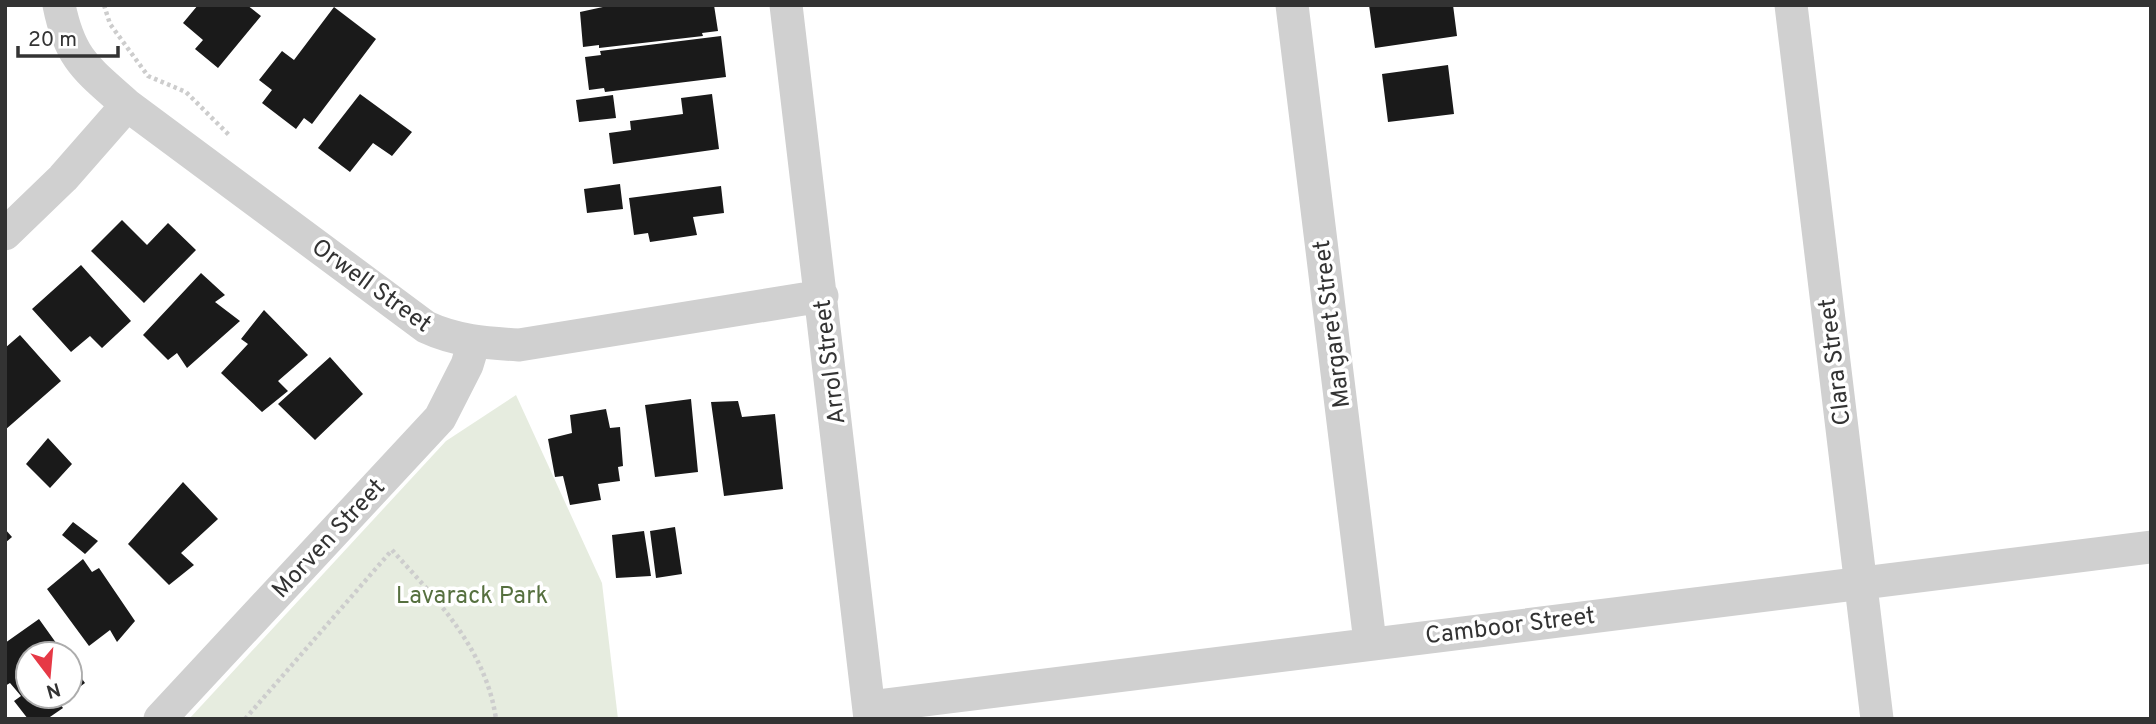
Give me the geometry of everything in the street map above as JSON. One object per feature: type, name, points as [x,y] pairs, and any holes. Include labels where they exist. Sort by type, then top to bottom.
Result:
[{"type":"street","name":"Orwell Street","points":[[59,5],[67,41],[85,68],[127,106],[426,327],[446,337],[519,345],[822,296]]},
{"type":"street","name":"Arrol Street","points":[[786,5],[869,713]]},
{"type":"street","name":"Margaret Street","points":[[1292,5],[1370,642]]},
{"type":"street","name":"Clara Street","points":[[1791,5],[1877,719]]},
{"type":"street","points":[[5,234],[63,178],[127,106]]},
{"type":"street","name":"Morven Street","points":[[160,719],[440,418],[467,365],[474,342]]},
{"type":"street","name":"Camboor Street","points":[[869,713],[1370,642],[2151,547]]},
{"type":"path","points":[[104,5],[110,24],[148,76],[186,92],[230,136]]},
{"type":"path","points":[[245,719],[392,550],[450,616],[475,652],[496,719]]},
{"type":"green space","name":"Lavarack Park","points":[[516,395],[602,583],[618,719],[189,719],[446,441]]},
{"type":"building","points":[[198,5],[247,5],[261,16],[218,68],[195,49],[203,40],[183,23]]},
{"type":"building","points":[[612,5],[714,5],[718,31],[702,33],[703,36],[599,48],[599,45],[583,47],[580,12]]},
{"type":"building","points":[[1369,5],[1453,5],[1457,36],[1375,48]]},
{"type":"building","points":[[334,7],[376,39],[312,124],[304,118],[296,129],[262,103],[272,90],[259,80],[282,51],[294,60]]},
{"type":"building","points":[[721,36],[726,77],[605,92],[604,88],[589,90],[585,57],[601,55],[600,51]]},
{"type":"building","points":[[1448,65],[1454,114],[1388,122],[1382,74]]},
{"type":"building","points":[[360,94],[412,132],[392,156],[373,143],[350,172],[318,148]]},
{"type":"building","points":[[712,94],[719,149],[613,164],[609,133],[631,130],[630,121],[683,114],[681,98]]},
{"type":"building","points":[[613,95],[616,118],[579,122],[576,100]]},
{"type":"building","points":[[620,184],[623,209],[587,213],[584,189]]},
{"type":"building","points":[[721,186],[724,213],[693,217],[697,235],[650,242],[648,233],[634,235],[629,198]]},
{"type":"building","points":[[122,220],[147,245],[168,223],[196,250],[144,303],[91,251]]},
{"type":"building","points":[[81,265],[131,321],[102,348],[90,336],[71,352],[32,309]]},
{"type":"building","points":[[201,273],[225,295],[215,302],[240,321],[187,368],[177,353],[168,360],[143,335]]},
{"type":"building","points":[[264,310],[308,355],[278,381],[288,391],[262,412],[221,373],[248,344],[241,339]]},
{"type":"building","points":[[20,335],[61,381],[5,430],[5,348]]},
{"type":"building","points":[[330,357],[363,394],[315,440],[278,404]]},
{"type":"building","points":[[691,399],[698,472],[655,477],[645,405]]},
{"type":"building","points":[[738,401],[742,417],[775,414],[783,489],[724,496],[711,402]]},
{"type":"building","points":[[606,409],[610,428],[620,427],[623,466],[618,467],[620,481],[598,484],[601,500],[570,505],[563,476],[555,477],[548,439],[572,433],[570,415]]},
{"type":"building","points":[[48,438],[72,464],[50,488],[26,464]]},
{"type":"building","points":[[183,482],[218,519],[181,553],[194,565],[169,585],[128,544]]},
{"type":"building","points":[[73,522],[98,541],[85,554],[62,535]]},
{"type":"building","points":[[675,527],[682,574],[656,578],[650,531]]},
{"type":"building","points":[[5,529],[12,537],[5,543]]},
{"type":"building","points":[[644,531],[651,576],[616,578],[612,535]]},
{"type":"building","points":[[83,559],[92,572],[99,568],[135,621],[117,642],[110,630],[89,646],[47,589]]},
{"type":"building","points":[[39,619],[54,640],[14,640],[14,688],[10,683],[5,686],[5,643]]},
{"type":"building","points":[[21,710],[60,710],[47,719],[28,719]]}]
